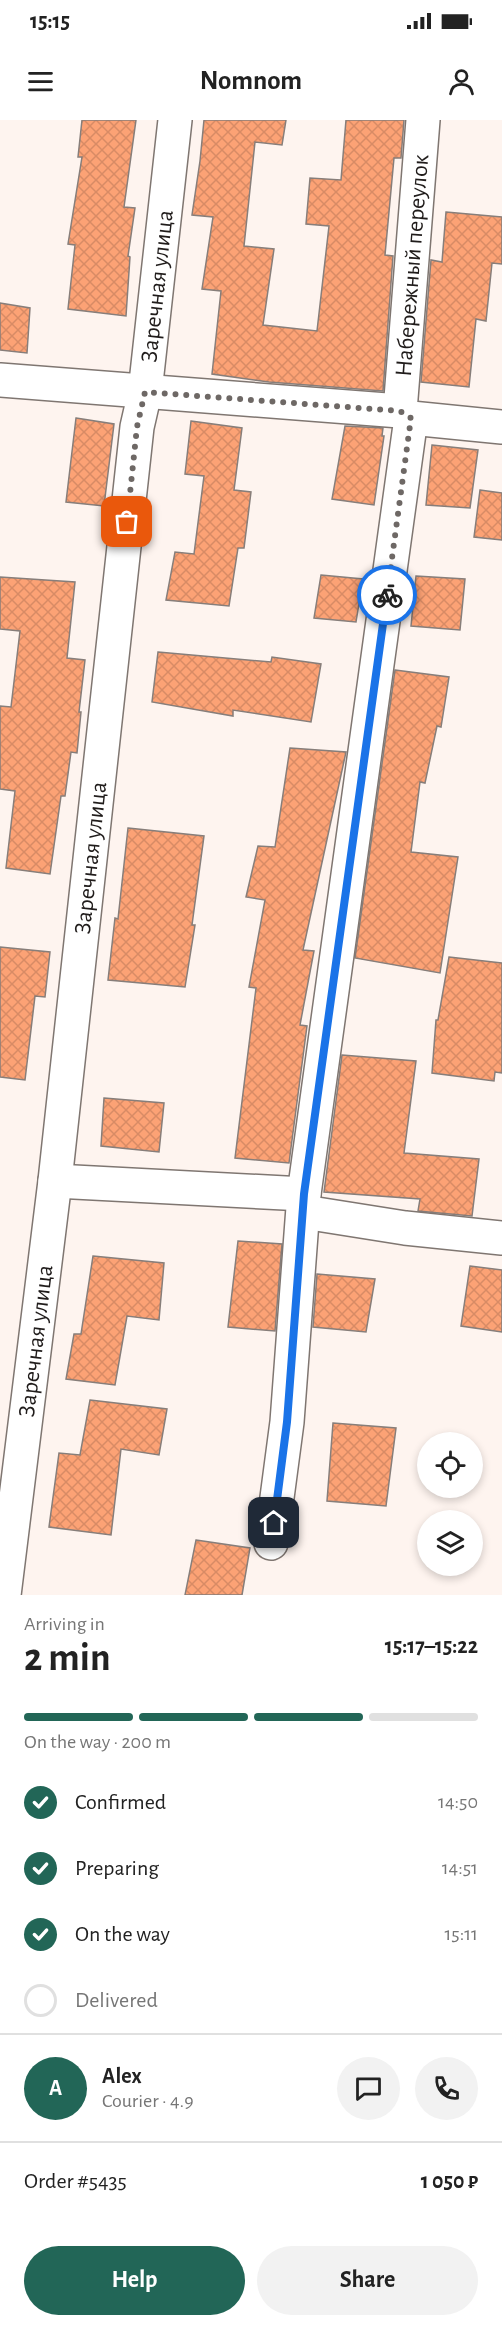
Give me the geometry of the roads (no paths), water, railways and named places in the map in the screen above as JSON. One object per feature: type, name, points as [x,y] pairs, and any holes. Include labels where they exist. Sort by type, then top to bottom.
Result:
[{"type":"street","name":"Заречная улица","points":[[4,1595],[55,1181],[137,427],[145,392],[174,120]]},
{"type":"street","name":"Набережный переулок","points":[[271,1543],[287,1422],[304,1203],[406,415],[423,120]]},
{"type":"street","points":[[0,380],[406,415],[502,428]]},
{"type":"street","points":[[55,1181],[304,1203],[405,1228],[502,1238]]}]
